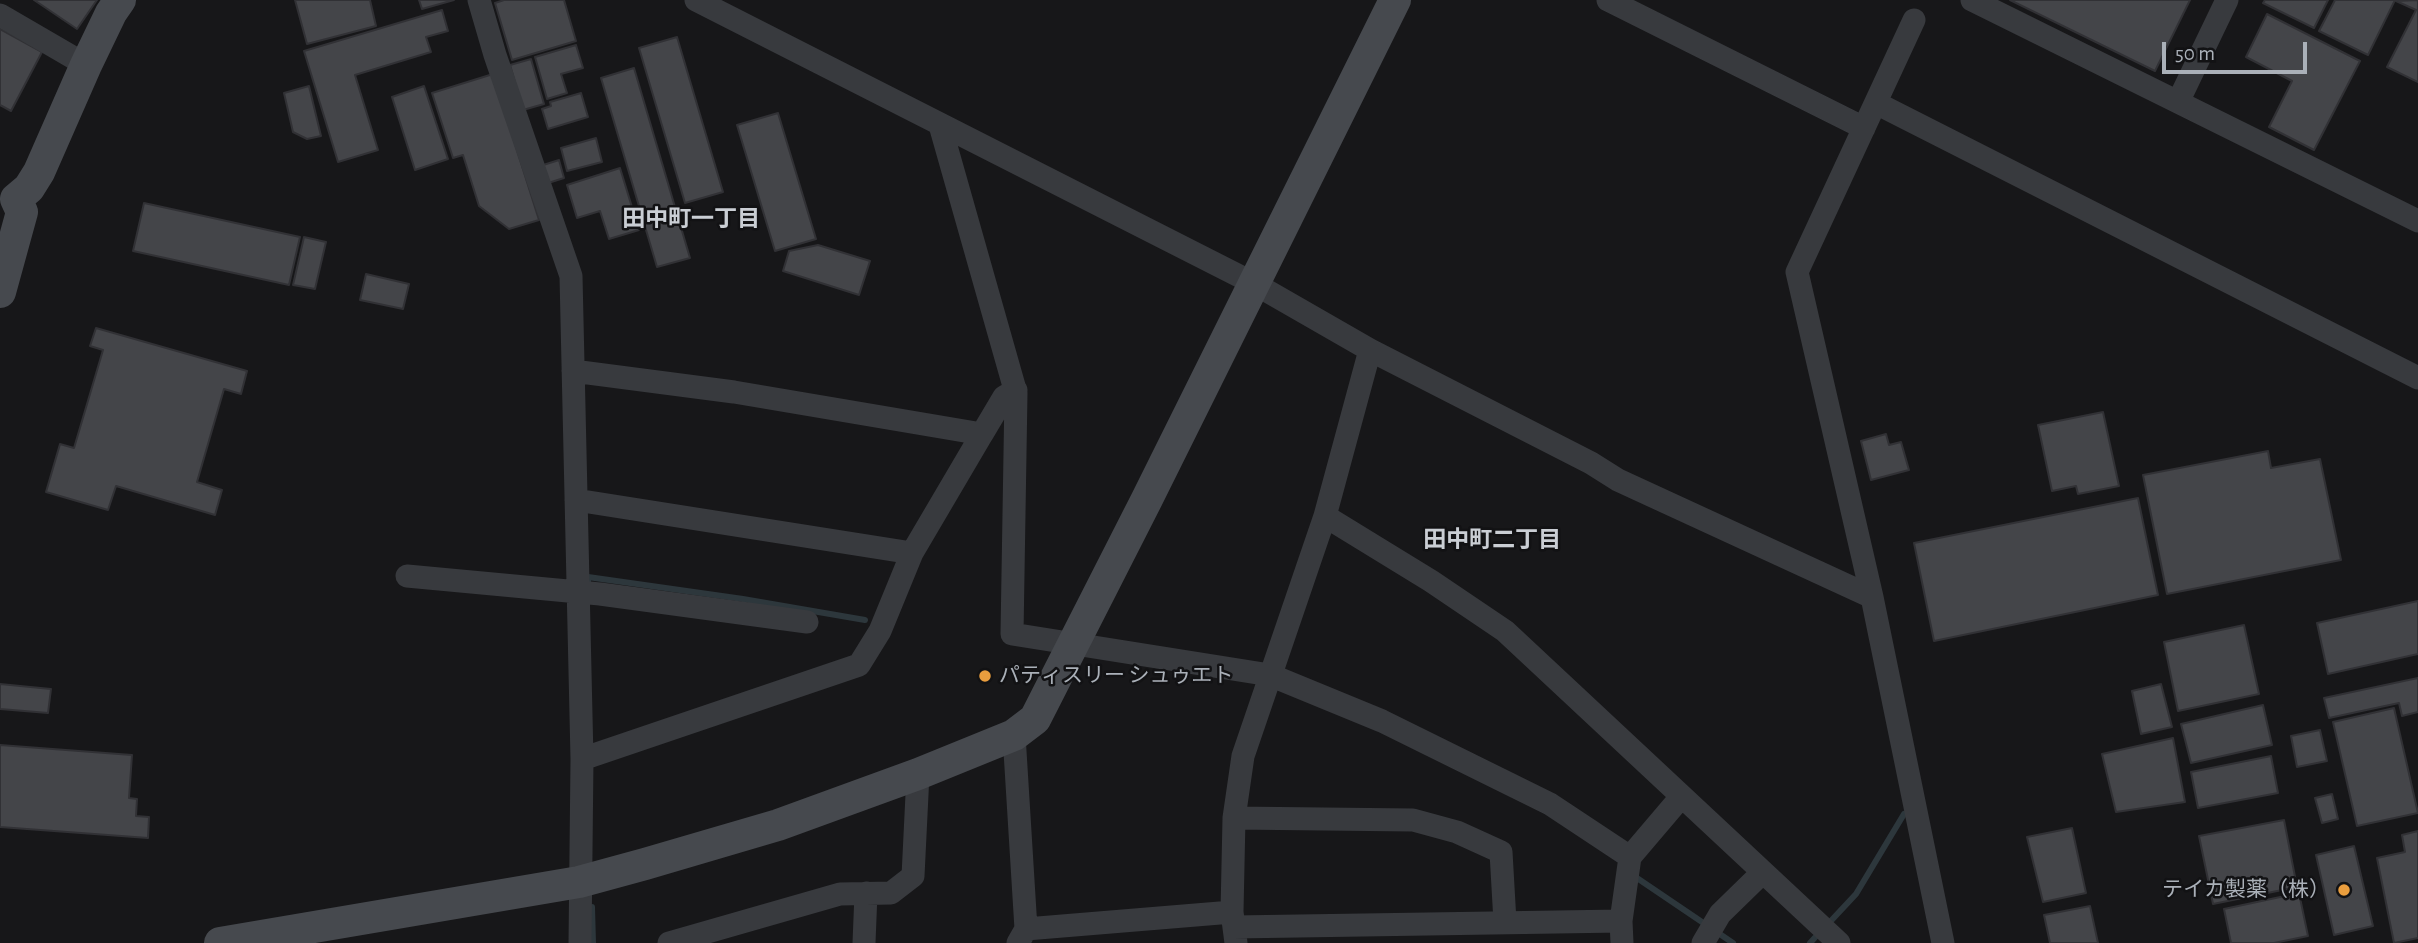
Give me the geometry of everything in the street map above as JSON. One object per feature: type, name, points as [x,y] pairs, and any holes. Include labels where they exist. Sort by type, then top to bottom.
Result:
[{"type":"street","points":[[0,292],[22,212],[8,201],[29,188],[39,172],[86,65],[120,0]]},
{"type":"street","points":[[479,0],[495,55],[571,276],[582,759],[580,943]]},
{"type":"street","points":[[696,0],[1255,284],[1370,350],[1591,463],[1618,480],[1872,597]]},
{"type":"street","points":[[220,943],[579,882],[778,825],[918,774],[1014,735],[1035,719],[1395,0]]},
{"type":"street","points":[[1608,0],[1864,128]]},
{"type":"street","points":[[1972,0],[2418,221]]},
{"type":"street","points":[[2178,102],[2227,0]]},
{"type":"street","points":[[0,15],[86,65]]},
{"type":"street","points":[[1914,20],[1797,272],[1872,597],[1943,943]]},
{"type":"street","points":[[1876,103],[2416,371]]},
{"type":"street","points":[[940,125],[1016,390],[1012,634],[1270,675],[1382,721],[1550,804],[1630,857]]},
{"type":"street","points":[[1234,927],[1234,818],[1243,756],[1325,516],[1370,350]]},
{"type":"street","points":[[573,371],[734,392],[982,433]]},
{"type":"street","points":[[582,759],[859,665],[880,631],[912,553],[1004,397],[1016,390]]},
{"type":"street","points":[[576,500],[912,553]]},
{"type":"street","points":[[1325,516],[1431,581],[1505,631],[1839,943]]},
{"type":"street","points":[[407,576],[600,594],[807,622]]},
{"type":"street","points":[[1014,735],[1022,936],[1234,927],[1505,922],[1621,932],[1630,857],[1681,797]]},
{"type":"street","points":[[669,943],[840,894],[891,893],[913,876],[918,774]]},
{"type":"street","points":[[1234,818],[1413,820],[1457,832],[1501,852],[1505,922]]},
{"type":"street","points":[[1703,943],[1720,914],[1762,873]]},
{"type":"street","points":[[863,943],[866,893]]},
{"type":"building","points":[[34,0],[97,0],[77,29]]},
{"type":"building","points":[[295,0],[370,0],[376,26],[307,44]]},
{"type":"building","points":[[419,0],[454,0],[422,9]]},
{"type":"building","points":[[504,0],[564,0],[576,41],[512,60],[495,3]]},
{"type":"building","points":[[2010,0],[2190,0],[2155,71]]},
{"type":"building","points":[[2265,0],[2328,0],[2314,28],[2263,3]]},
{"type":"building","points":[[2335,0],[2395,0],[2368,55],[2319,31]]},
{"type":"building","points":[[2418,0],[2418,82],[2387,67],[2416,10],[2396,1]]},
{"type":"building","points":[[442,10],[448,31],[426,37],[431,52],[355,75],[378,150],[338,162],[304,51]]},
{"type":"building","points":[[2267,14],[2360,61],[2314,150],[2269,127],[2292,81],[2246,57]]},
{"type":"building","points":[[0,29],[42,52],[11,111],[0,105]]},
{"type":"building","points":[[677,37],[723,192],[685,203],[639,48]]},
{"type":"building","points":[[576,45],[583,68],[561,74],[567,93],[547,99],[535,57]]},
{"type":"building","points":[[531,59],[544,104],[523,110],[510,65]]},
{"type":"building","points":[[634,68],[690,258],[657,267],[601,78]]},
{"type":"building","points":[[493,74],[539,220],[509,229],[479,206],[463,155],[453,158],[432,93]]},
{"type":"building","points":[[309,86],[321,136],[307,139],[293,132],[284,93]]},
{"type":"building","points":[[424,86],[448,159],[415,170],[392,97]]},
{"type":"building","points":[[581,93],[588,117],[548,129],[542,109],[551,106],[550,102]]},
{"type":"building","points":[[778,113],[816,239],[775,251],[737,125]]},
{"type":"building","points":[[596,138],[602,162],[567,171],[561,148]]},
{"type":"building","points":[[559,160],[564,178],[545,184],[540,166]]},
{"type":"building","points":[[620,168],[639,230],[609,239],[600,211],[577,218],[567,185]]},
{"type":"building","points":[[144,203],[300,237],[289,285],[133,251]]},
{"type":"building","points":[[304,237],[326,242],[315,289],[293,285]]},
{"type":"building","points":[[818,245],[870,261],[859,295],[783,271],[789,251]]},
{"type":"building","points":[[366,274],[409,284],[403,309],[360,300]]},
{"type":"building","points":[[96,328],[247,371],[241,394],[224,389],[197,482],[222,490],[215,515],[116,486],[108,510],[46,492],[60,444],[74,448],[103,350],[90,346]]},
{"type":"building","points":[[2103,412],[2119,486],[2078,494],[2076,486],[2052,491],[2038,425]]},
{"type":"building","points":[[1886,434],[1889,445],[1901,442],[1909,470],[1871,480],[1861,441]]},
{"type":"building","points":[[2268,451],[2271,468],[2320,459],[2341,560],[2167,594],[2143,475]]},
{"type":"building","points":[[2138,498],[2158,595],[1934,641],[1914,543]]},
{"type":"building","points":[[2418,601],[2418,654],[2328,674],[2317,623]]},
{"type":"building","points":[[2244,625],[2259,694],[2178,711],[2164,642]]},
{"type":"building","points":[[2418,678],[2418,712],[2402,716],[2399,703],[2329,718],[2324,698]]},
{"type":"building","points":[[0,684],[51,689],[48,713],[0,709]]},
{"type":"building","points":[[2161,684],[2172,727],[2141,734],[2132,691]]},
{"type":"building","points":[[2263,705],[2272,745],[2191,763],[2181,724]]},
{"type":"building","points":[[2394,708],[2418,813],[2357,826],[2333,722]]},
{"type":"building","points":[[2320,730],[2327,761],[2297,767],[2291,736]]},
{"type":"building","points":[[2173,738],[2185,802],[2116,812],[2102,754]]},
{"type":"building","points":[[0,745],[132,755],[129,798],[137,799],[136,816],[149,817],[148,838],[0,827]]},
{"type":"building","points":[[2271,756],[2278,793],[2198,808],[2191,772]]},
{"type":"building","points":[[2332,794],[2338,819],[2322,823],[2315,798]]},
{"type":"building","points":[[2284,820],[2297,887],[2213,904],[2199,836]]},
{"type":"building","points":[[2072,828],[2086,893],[2043,902],[2027,837]]},
{"type":"building","points":[[2418,831],[2418,938],[2394,943],[2377,858],[2405,852],[2402,835]]},
{"type":"building","name":"テイカ製薬（株）","points":[[2354,846],[2373,926],[2334,935],[2316,855]]},
{"type":"building","points":[[2299,893],[2308,936],[2274,943],[2231,943],[2224,909]]},
{"type":"building","points":[[2090,906],[2098,943],[2050,943],[2044,915]]},
{"type":"waterway","points":[[588,582],[588,577],[865,620]]},
{"type":"waterway","points":[[1828,924],[1856,894],[1904,814]]},
{"type":"waterway","points":[[1634,876],[1733,943]]},
{"type":"waterway","points":[[592,907],[593,943]]},
{"type":"waterway","points":[[1810,943],[1820,932]]},
{"type":"place","name":"パティスリー シュゥエト","points":[[985,676]]},
{"type":"place","name":"テイカ製薬（株）","points":[[2344,890]]},
{"type":"district","name":"田中町一丁目","points":[[691,219]]},
{"type":"district","name":"田中町二丁目","points":[[1492,540]]}]
